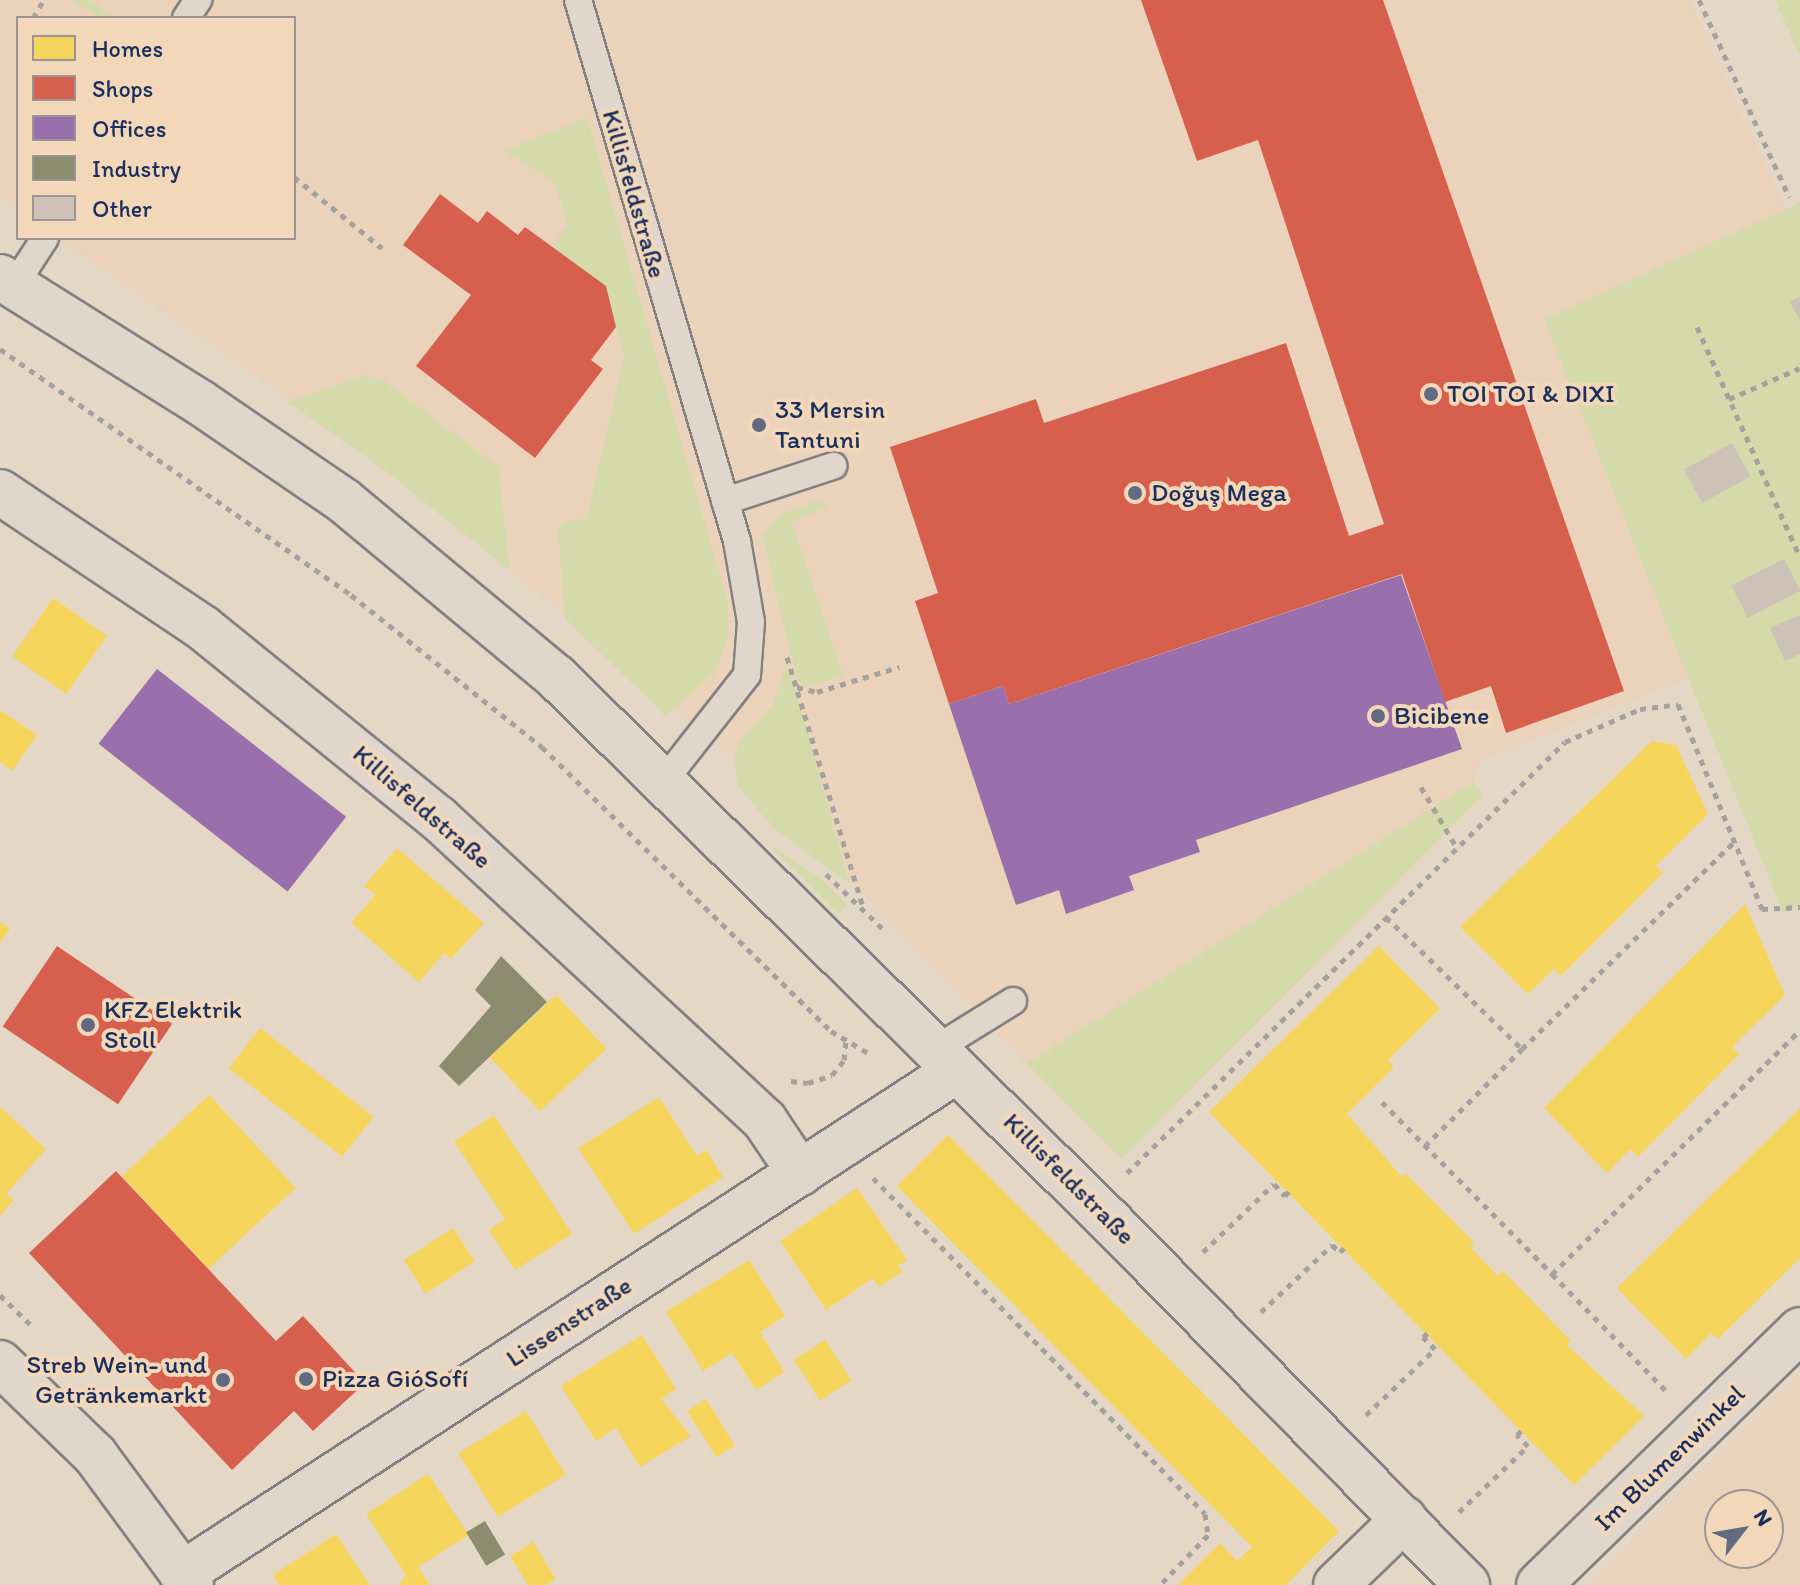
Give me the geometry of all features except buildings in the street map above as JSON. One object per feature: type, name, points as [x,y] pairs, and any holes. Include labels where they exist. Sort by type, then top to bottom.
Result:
[{"type":"street","name":"Killisfeldstraße","points":[[7,282],[201,403],[344,501],[556,677],[945,1060],[1467,1585]]},
{"type":"street","name":"Killisfeldstraße","points":[[0,492],[203,628],[438,818],[765,1121],[800,1173]]},
{"type":"street","name":"Lissenstraße","points":[[187,1579],[919,1095],[945,1060]]},
{"type":"street","name":"Im Blumenwinkel","points":[[1539,1585],[1800,1330]]},
{"type":"street","points":[[0,1363],[95,1455],[187,1579]]},
{"type":"street","points":[[1336,1585],[1404,1519]]},
{"type":"lane","name":"Killisfeldstraße","points":[[578,0],[737,541],[752,651],[736,693],[663,782]]},
{"type":"lane","points":[[7,282],[43,240]]},
{"type":"lane","points":[[725,501],[833,466]]},
{"type":"lane","points":[[945,1060],[1013,1001]]},
{"type":"path","points":[[1699,0],[1789,197]]},
{"type":"path","points":[[296,179],[382,248]]},
{"type":"path","points":[[1697,327],[1800,557]]},
{"type":"path","points":[[0,349],[351,595],[542,747],[831,1031],[919,1095]]},
{"type":"path","points":[[1729,399],[1800,368]]},
{"type":"path","points":[[752,651],[785,653],[864,908]]},
{"type":"path","points":[[797,686],[817,692],[899,667]]},
{"type":"path","points":[[1125,1175],[1565,742],[1640,709],[1678,704],[1762,909],[1800,907]]},
{"type":"path","points":[[1421,787],[1457,848]]},
{"type":"path","points":[[1425,1146],[1734,842]]},
{"type":"path","points":[[1386,917],[1522,1049]]},
{"type":"path","points":[[1552,1274],[1800,1030]]},
{"type":"path","points":[[787,1081],[808,1083],[832,1075],[844,1060],[846,1039]]},
{"type":"path","points":[[1382,1102],[1702,1427]]},
{"type":"path","points":[[849,1139],[876,1183],[1205,1514],[1208,1535],[1160,1585]]},
{"type":"path","points":[[1196,1258],[1274,1184],[1285,1196],[1289,1191]]},
{"type":"path","points":[[1255,1318],[1332,1245],[1340,1252],[1344,1248]]},
{"type":"path","points":[[1366,1415],[1435,1349],[1423,1337],[1428,1333]]},
{"type":"path","points":[[1458,1513],[1528,1446],[1517,1435],[1522,1430]]},
{"type":"shaded area","points":[[0,0],[1690,0],[1786,210],[1544,319],[1690,677],[1480,761],[1473,782],[1026,1064],[734,759],[403,478],[61,240],[296,240],[296,16],[16,16],[16,209],[0,198]]},
{"type":"shaded area","points":[[1800,1374],[1800,1585],[1588,1585]]},
{"type":"green space","points":[[72,0],[88,0],[113,16],[96,16]]},
{"type":"green space","points":[[1775,0],[1800,0],[1800,55]]},
{"type":"green space","points":[[587,118],[728,603],[727,641],[713,674],[666,716],[565,619],[558,531],[563,522],[587,518],[624,357],[616,327],[553,247],[568,225],[554,181],[504,150]]},
{"type":"green space","points":[[1800,203],[1800,905],[1783,913],[1544,319]]},
{"type":"green space","points":[[366,375],[386,382],[499,467],[509,570],[380,467],[288,402]]},
{"type":"green space","points":[[817,501],[830,507],[791,521],[843,676],[806,687],[798,681],[762,535],[783,513]]},
{"type":"green space","points":[[787,664],[849,883],[775,830],[738,786],[734,759],[739,742],[772,706]]},
{"type":"green space","points":[[1473,782],[1483,795],[1122,1159],[1026,1064]]},
{"type":"green space","points":[[770,845],[819,877],[847,905],[838,914]]},
{"type":"place","name":"TOI TOI & DIXI","points":[[1431,394]]},
{"type":"place","name":"33 Mersin Tantuni","points":[[759,425]]},
{"type":"place","name":"Doğuş Mega","points":[[1135,493]]},
{"type":"place","name":"Bicibene","points":[[1378,716]]},
{"type":"place","name":"KFZ Elektrik Stoll","points":[[88,1025]]},
{"type":"place","name":"Pizza GióSofí","points":[[306,1379]]},
{"type":"place","name":"Streb Wein- und Getränkemarkt","points":[[223,1380]]}]
